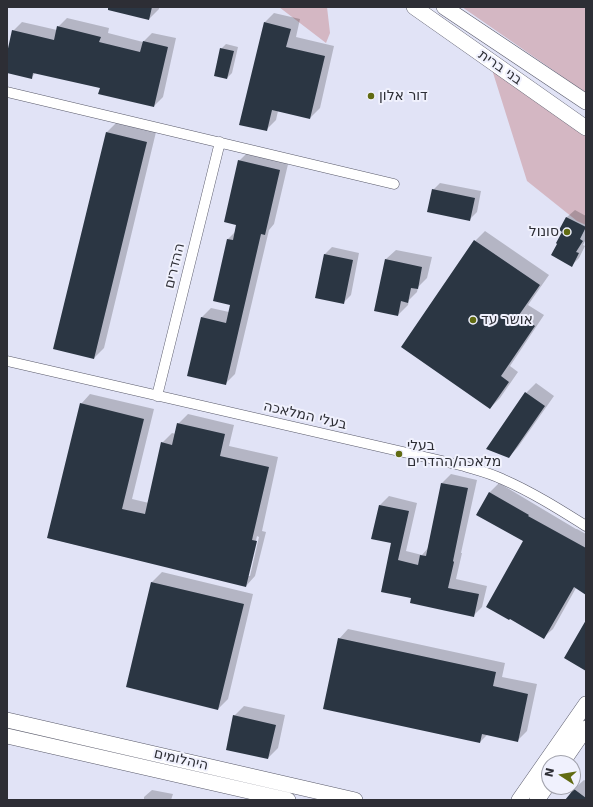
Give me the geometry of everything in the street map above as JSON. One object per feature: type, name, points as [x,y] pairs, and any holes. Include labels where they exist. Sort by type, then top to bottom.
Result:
[{"type":"street","name":"בני ברית","points":[[414,7],[586,128]]},
{"type":"street","name":"בני ברית","points":[[444,7],[586,102]]},
{"type":"street","points":[[7,92],[394,184]]},
{"type":"street","name":"ההדרים","points":[[157,396],[220,142]]},
{"type":"street","name":"בעלי המלאכה","points":[[7,361],[464,466],[488,473],[538,496],[586,526]]},
{"type":"street","points":[[519,800],[586,704]]},
{"type":"street","name":"היהלומים","points":[[7,720],[355,800]]},
{"type":"street","points":[[567,755],[586,728]]},
{"type":"street","name":"היהלומים","points":[[7,736],[288,800]]},
{"type":"shaded area","points":[[279,7],[327,7],[330,33],[326,43]]},
{"type":"shaded area","points":[[462,7],[583,7],[586,9],[586,93]]},
{"type":"shaded area","points":[[489,60],[586,128],[586,225],[577,221],[527,181]]},
{"type":"building","points":[[108,7],[152,7],[149,20],[108,10]]},
{"type":"building","points":[[264,22],[291,29],[286,47],[325,56],[310,119],[272,110],[267,131],[239,125]]},
{"type":"building","points":[[57,26],[101,37],[99,42],[140,52],[143,41],[168,47],[154,107],[98,94],[100,88],[33,73],[32,79],[7,73],[7,53],[12,30],[54,40]]},
{"type":"building","points":[[220,48],[234,51],[227,79],[214,76]]},
{"type":"building","points":[[106,132],[147,142],[94,359],[53,349]]},
{"type":"building","points":[[238,160],[280,170],[265,235],[261,234],[226,385],[187,376],[201,317],[226,323],[230,305],[213,301],[227,239],[233,240],[236,225],[224,222]]},
{"type":"building","points":[[432,189],[475,198],[470,221],[427,212]]},
{"type":"building","points":[[566,217],[586,227],[580,239],[583,241],[576,252],[579,253],[572,267],[551,255],[562,232],[559,230]]},
{"type":"building","name":"אושר עד","points":[[474,240],[540,285],[519,315],[535,326],[501,376],[509,382],[490,409],[401,347]]},
{"type":"building","points":[[324,254],[353,260],[344,304],[315,298]]},
{"type":"building","points":[[385,259],[422,267],[418,289],[411,288],[408,303],[401,301],[398,316],[374,311]]},
{"type":"building","points":[[525,392],[545,406],[509,458],[486,449]]},
{"type":"building","points":[[80,403],[144,419],[122,509],[145,514],[161,442],[172,445],[177,423],[225,434],[220,456],[269,467],[252,540],[257,541],[246,587],[47,538]]},
{"type":"building","points":[[441,483],[468,488],[448,588],[479,594],[474,617],[410,603],[411,598],[381,592],[391,543],[371,539],[379,505],[409,511],[398,560],[418,565],[420,555],[426,556]]},
{"type":"building","points":[[489,492],[529,515],[528,516],[586,548],[586,595],[574,587],[544,639],[486,607],[523,541],[476,515]]},
{"type":"building","points":[[151,582],[244,604],[218,710],[126,687]]},
{"type":"building","points":[[586,620],[586,671],[564,658]]},
{"type":"building","points":[[338,638],[496,672],[493,686],[528,694],[518,742],[482,734],[480,743],[323,709]]},
{"type":"building","points":[[233,715],[276,725],[268,759],[226,750]]},
{"type":"building","points":[[581,794],[586,798],[586,800],[565,800],[569,795]]},
{"type":"place","name":"דור אלון","points":[[371,96]]},
{"type":"place","name":"סונול","points":[[567,232]]},
{"type":"place","name":"אושר עד","points":[[473,320]]},
{"type":"place","name":"בעלי מלאכה/ההדרים","points":[[399,454]]}]
